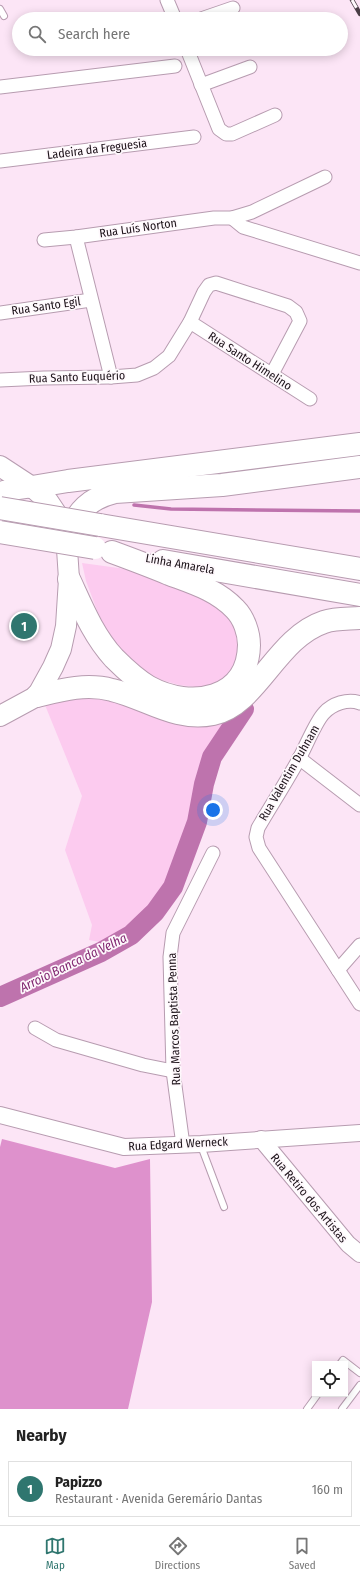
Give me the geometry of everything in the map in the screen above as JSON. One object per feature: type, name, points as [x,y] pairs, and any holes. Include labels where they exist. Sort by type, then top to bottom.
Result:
[{"type":"highway","points":[[32,487],[68,481],[360,444]]},
{"type":"highway","points":[[66,534],[74,520],[89,503],[102,495],[116,492],[222,485],[360,467]]},
{"type":"highway","name":"Linha Amarela","points":[[0,508],[360,569]]},
{"type":"highway","name":"Linha Amarela","points":[[0,532],[360,595]]},
{"type":"highway","points":[[69,580],[91,626],[101,641],[115,658],[149,687],[164,693],[185,698],[201,699],[216,696],[228,690],[245,668],[249,653],[249,638],[244,622],[237,610],[224,599],[206,588],[104,550]]},
{"type":"highway","points":[[301,558],[360,559]]},
{"type":"highway","points":[[37,696],[73,688],[92,687],[111,690],[160,709],[183,715],[200,716],[215,714],[236,703],[248,692],[286,647],[312,627],[324,622],[338,619],[360,618]]},
{"type":"main road","points":[[0,466],[32,487],[48,501],[60,519],[66,534],[69,580],[66,626],[61,649],[37,696],[5,710]]},
{"type":"main road","points":[[0,494],[4,491],[32,487]]},
{"type":"street","points":[[167,0],[172,12]]},
{"type":"street","points":[[221,12],[233,8]]},
{"type":"street","points":[[190,56],[219,129],[226,134],[232,134],[275,115]]},
{"type":"street","points":[[0,87],[175,66]]},
{"type":"street","points":[[201,86],[250,67]]},
{"type":"street","name":"Ladeira da Freguesia","points":[[0,161],[194,137]]},
{"type":"street","name":"Rua Luís Norton","points":[[44,240],[214,218],[232,218],[252,212],[325,176]]},
{"type":"street","points":[[232,218],[242,227],[360,263]]},
{"type":"street","points":[[76,237],[111,377]]},
{"type":"street","name":"Rua Santo Euquério","points":[[0,380],[137,375],[154,368],[169,356],[190,322],[204,292],[209,285],[216,283],[288,306],[296,312],[300,321],[272,374]]},
{"type":"street","name":"Rua Santo Egil","points":[[0,313],[91,300]]},
{"type":"street","name":"Rua Santo Himelino","points":[[190,322],[310,399]]},
{"type":"street","name":"Rua Valentim Duhnam","points":[[360,703],[354,701],[342,703],[332,707],[323,714],[258,828],[256,837],[259,848],[360,1004]]},
{"type":"street","points":[[299,758],[360,805]]},
{"type":"street","name":"Rua Marcos Baptista Penna","points":[[183,1145],[173,1071],[170,957],[173,934],[213,853]]},
{"type":"street","points":[[338,970],[360,945]]},
{"type":"street","points":[[35,1028],[56,1040],[142,1065],[173,1071]]},
{"type":"street","name":"Rua Edgard Werneck","points":[[0,1115],[124,1147],[201,1144],[360,1133]]},
{"type":"street","name":"Rua Retiro dos Artistas","points":[[261,1139],[348,1244],[360,1254]]},
{"type":"lane","points":[[0,9],[4,16]]},
{"type":"lane","points":[[201,1144],[224,1207]]},
{"type":"lane","points":[[348,1364],[360,1372]]},
{"type":"lane","points":[[342,1409],[360,1385]]},
{"type":"lane","points":[[307,1409],[316,1397]]},
{"type":"shaded area","points":[[82,563],[126,569],[223,606],[242,640],[239,654],[232,670],[222,682],[205,688],[179,685],[155,678],[126,656],[109,636],[98,613],[86,581]]},
{"type":"shaded area","points":[[83,694],[233,716],[168,896],[117,945],[89,940],[92,925],[65,850],[82,796],[45,705]]},
{"type":"shaded area","points":[[2,1139],[115,1168],[150,1159],[152,1302],[128,1409],[0,1409],[0,1147]]},
{"type":"waterway","points":[[134,505],[171,509],[360,511]]},
{"type":"waterway","name":"Arroio Banca da Velha","points":[[0,997],[101,952],[131,935],[155,912],[173,887],[197,822],[204,784],[212,757],[244,709]]},
{"type":"railway","points":[[352,0],[360,14]]},
{"type":"place","name":"Papizzo","points":[[24,626]]}]
